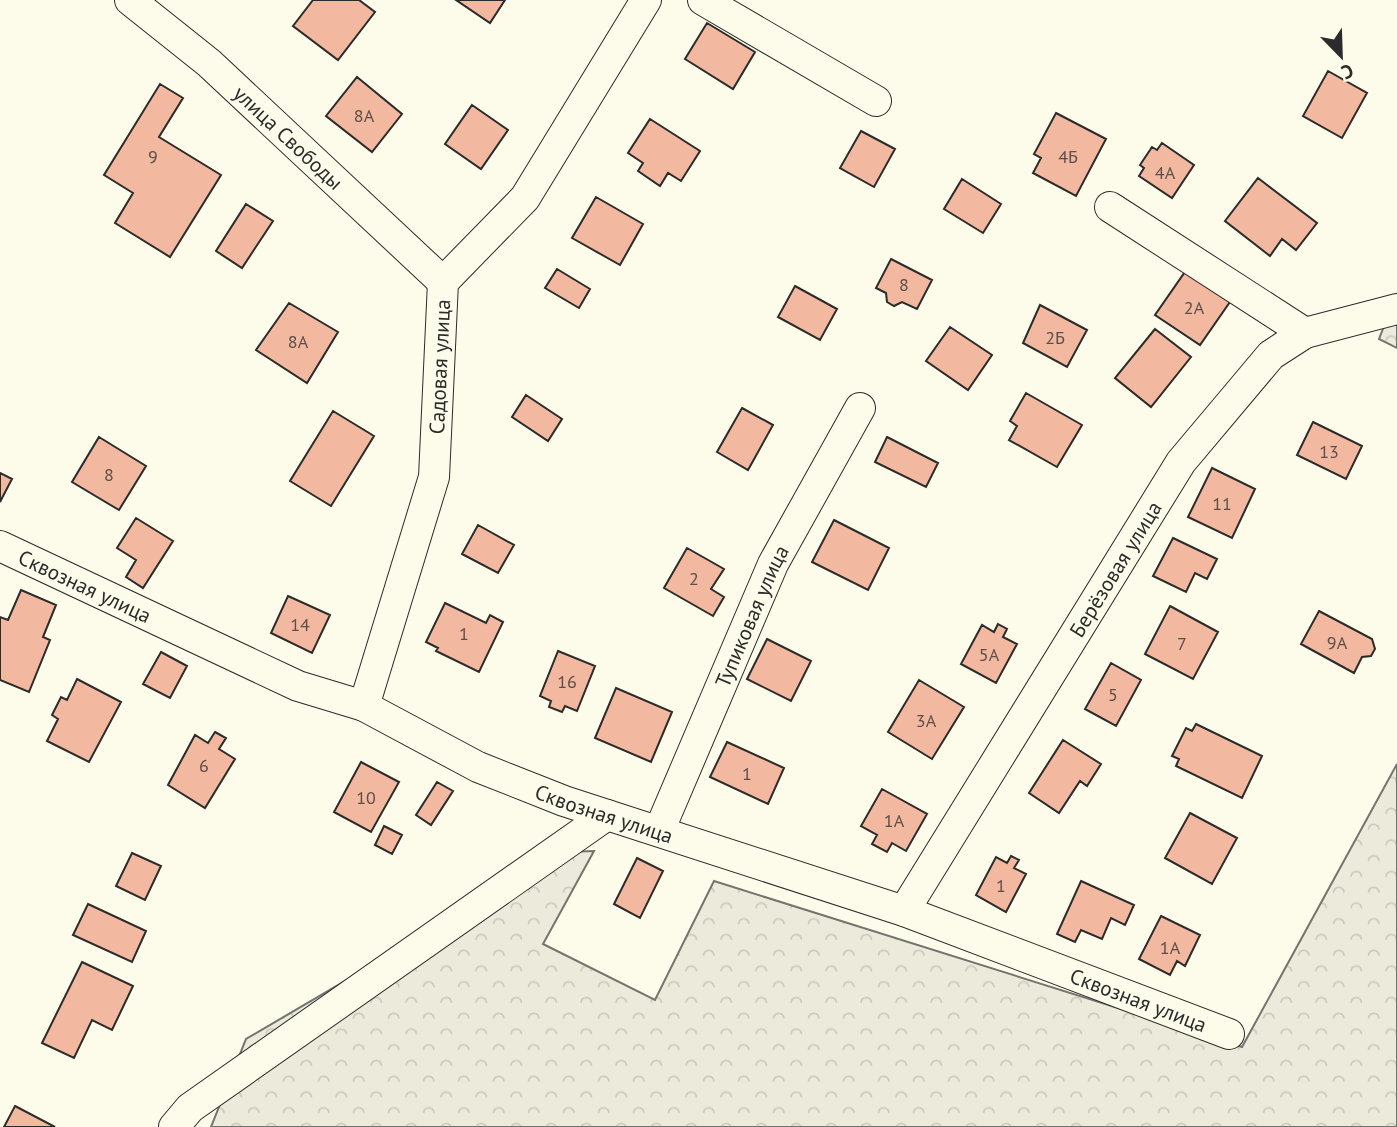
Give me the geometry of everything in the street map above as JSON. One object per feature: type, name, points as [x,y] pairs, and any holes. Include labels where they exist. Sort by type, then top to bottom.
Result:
[{"type":"street","name":"улица Свободы","points":[[130,0],[209,63],[443,282]]},
{"type":"street","name":"Садовая улица","points":[[364,706],[434,477],[443,282],[524,198],[646,0]]},
{"type":"street","points":[[704,0],[876,101]]},
{"type":"street","points":[[1110,207],[1305,333]]},
{"type":"street","name":"Берёзовая улица","points":[[904,911],[1181,462],[1271,355],[1305,333],[1397,309]]},
{"type":"street","name":"Тупиковая улица","points":[[659,831],[773,564],[860,408]]},
{"type":"street","name":"Сквозная улица","points":[[0,546],[298,686],[364,706],[478,767],[607,815],[904,911],[1229,1034]]},
{"type":"street","points":[[174,1127],[190,1108],[607,815]]},
{"type":"green space","points":[[1397,293],[1397,348],[1379,339]]},
{"type":"green space","points":[[1397,764],[1397,1127],[211,1127],[246,1039],[565,852],[594,851],[543,944],[655,1000],[714,881],[1242,1047]]},
{"type":"building","points":[[313,0],[359,0],[375,12],[338,60],[293,26]]},
{"type":"building","points":[[456,0],[505,0],[490,23]]},
{"type":"building","points":[[707,23],[755,52],[733,89],[685,59]]},
{"type":"building","points":[[1328,71],[1367,93],[1342,138],[1303,116]]},
{"type":"building","points":[[357,77],[402,114],[372,152],[326,116]]},
{"type":"building","points":[[160,84],[183,98],[159,137],[221,175],[170,257],[115,223],[133,193],[104,175]]},
{"type":"building","points":[[472,105],[508,130],[481,169],[445,144]]},
{"type":"building","points":[[1056,113],[1106,139],[1076,196],[1033,173],[1041,158],[1034,154]]},
{"type":"building","points":[[650,119],[700,151],[681,181],[668,173],[660,186],[638,171],[643,163],[628,153]]},
{"type":"building","points":[[861,131],[895,149],[874,187],[840,168]]},
{"type":"building","points":[[1162,143],[1194,165],[1172,198],[1139,176],[1144,168],[1140,165],[1152,147],[1157,150]]},
{"type":"building","points":[[1258,178],[1317,223],[1296,250],[1282,239],[1270,256],[1225,221]]},
{"type":"building","points":[[962,179],[1001,204],[983,233],[944,209]]},
{"type":"building","points":[[596,197],[643,224],[620,265],[572,238]]},
{"type":"building","points":[[246,204],[273,221],[242,268],[216,251]]},
{"type":"building","points":[[891,259],[932,280],[917,309],[902,302],[894,306],[887,302],[886,293],[876,288]]},
{"type":"building","points":[[557,269],[590,289],[579,308],[545,288]]},
{"type":"building","points":[[1187,269],[1232,299],[1200,345],[1155,315]]},
{"type":"building","points":[[795,286],[837,309],[820,340],[778,317]]},
{"type":"building","points":[[289,303],[338,332],[307,383],[256,350]]},
{"type":"building","points":[[1040,305],[1087,330],[1067,367],[1023,343]]},
{"type":"building","points":[[950,327],[992,355],[968,390],[926,361]]},
{"type":"building","points":[[1155,329],[1191,357],[1151,407],[1115,378]]},
{"type":"building","points":[[1026,393],[1082,425],[1057,467],[1009,440],[1017,426],[1010,421]]},
{"type":"building","points":[[526,395],[562,419],[548,441],[512,417]]},
{"type":"building","points":[[742,408],[773,425],[748,470],[717,452]]},
{"type":"building","points":[[333,411],[374,436],[331,506],[290,481]]},
{"type":"building","points":[[1313,422],[1362,446],[1346,479],[1297,455]]},
{"type":"building","points":[[99,437],[146,466],[119,510],[72,482]]},
{"type":"building","points":[[887,437],[938,463],[926,487],[875,462]]},
{"type":"building","points":[[1212,468],[1255,489],[1232,538],[1188,517]]},
{"type":"building","points":[[0,473],[12,479],[0,502]]},
{"type":"building","points":[[136,518],[173,541],[143,588],[126,577],[136,560],[117,548]]},
{"type":"building","points":[[834,520],[889,548],[868,590],[812,562]]},
{"type":"building","points":[[478,525],[514,545],[498,573],[462,554]]},
{"type":"building","points":[[1173,538],[1217,559],[1207,579],[1195,573],[1186,592],[1153,576]]},
{"type":"building","points":[[687,548],[724,569],[711,589],[724,597],[713,616],[664,588]]},
{"type":"building","points":[[21,590],[56,605],[43,637],[50,640],[29,692],[0,680],[0,617],[8,620]]},
{"type":"building","points":[[288,596],[330,615],[312,653],[271,633]]},
{"type":"building","points":[[445,603],[486,623],[490,615],[503,622],[479,672],[436,651],[438,648],[426,642]]},
{"type":"building","points":[[1170,606],[1218,632],[1193,679],[1145,654]]},
{"type":"building","points":[[1319,611],[1372,639],[1375,649],[1371,656],[1362,657],[1354,673],[1301,644]]},
{"type":"building","points":[[998,624],[1007,629],[1003,637],[1017,644],[996,683],[961,664],[982,625],[994,632]]},
{"type":"building","points":[[767,639],[811,661],[791,701],[747,679]]},
{"type":"building","points":[[558,651],[595,666],[577,711],[565,706],[562,712],[549,707],[551,701],[540,696]]},
{"type":"building","points":[[161,652],[187,666],[170,698],[143,684]]},
{"type":"building","points":[[1111,663],[1141,680],[1116,726],[1085,709]]},
{"type":"building","points":[[77,679],[121,702],[89,762],[47,741],[58,719],[52,715],[61,697],[67,700]]},
{"type":"building","points":[[919,680],[964,707],[932,759],[888,732]]},
{"type":"building","points":[[616,688],[672,712],[651,762],[595,738]]},
{"type":"building","points":[[1196,724],[1262,756],[1242,798],[1176,766],[1179,759],[1172,756],[1186,728],[1192,731]]},
{"type":"building","points":[[215,732],[226,738],[219,749],[235,759],[205,808],[168,785],[195,735],[208,743]]},
{"type":"building","points":[[1063,740],[1101,764],[1087,786],[1080,781],[1059,813],[1029,793]]},
{"type":"building","points":[[727,742],[784,768],[768,804],[710,777]]},
{"type":"building","points":[[361,762],[399,782],[371,832],[334,812]]},
{"type":"building","points":[[437,782],[453,791],[431,825],[416,815]]},
{"type":"building","points":[[882,789],[927,814],[906,851],[892,843],[887,852],[872,844],[877,835],[861,826]]},
{"type":"building","points":[[1190,813],[1237,838],[1212,884],[1165,858]]},
{"type":"building","points":[[384,826],[402,835],[392,854],[375,845]]},
{"type":"building","points":[[132,853],[161,866],[145,900],[116,886]]},
{"type":"building","points":[[1011,856],[1019,860],[1014,868],[1026,874],[1006,912],[976,895],[996,857],[1007,863]]},
{"type":"building","points":[[637,858],[663,871],[640,918],[614,904]]},
{"type":"building","points":[[1081,881],[1134,905],[1125,925],[1111,918],[1102,939],[1081,930],[1075,942],[1057,934]]},
{"type":"building","points":[[88,904],[146,931],[132,962],[73,935]]},
{"type":"building","points":[[1161,916],[1200,935],[1185,966],[1177,961],[1170,975],[1139,959]]},
{"type":"building","points":[[82,962],[133,986],[112,1030],[92,1020],[74,1058],[42,1043]]},
{"type":"building","points":[[15,1106],[55,1127],[4,1127]]}]
